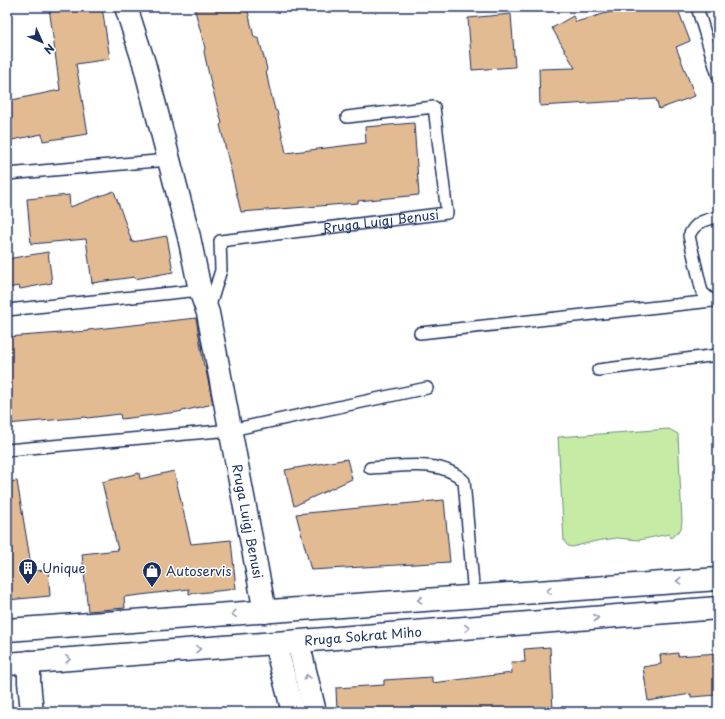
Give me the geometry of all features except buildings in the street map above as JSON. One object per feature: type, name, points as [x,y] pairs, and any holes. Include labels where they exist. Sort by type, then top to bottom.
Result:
[{"type":"main road","name":"Rruga Luigj Benusi","points":[[126,7],[144,63],[189,237],[200,290],[208,313],[265,612],[275,643],[293,712]]},
{"type":"main road","points":[[7,630],[718,579]]},
{"type":"main road","name":"Rruga Sokrat Miho","points":[[7,664],[718,608]]},
{"type":"main road","points":[[265,612],[298,642],[316,712]]},
{"type":"main road","points":[[29,662],[32,712]]},
{"type":"lane","points":[[697,7],[718,76]]},
{"type":"lane","name":"Rruga Luigj Benusi","points":[[208,313],[221,270],[220,241],[447,213],[434,107],[347,117]]},
{"type":"lane","points":[[7,174],[168,160]]},
{"type":"lane","points":[[715,301],[702,292],[689,236],[692,227],[699,222],[718,217]]},
{"type":"lane","points":[[7,310],[200,290]]},
{"type":"lane","points":[[420,333],[715,301]]},
{"type":"lane","points":[[598,370],[718,355]]},
{"type":"lane","points":[[7,450],[231,430],[427,388]]},
{"type":"lane","points":[[370,468],[437,467],[456,473],[464,481],[474,596]]},
{"type":"green space","points":[[669,429],[678,434],[682,521],[681,529],[671,538],[669,534],[639,540],[617,538],[572,547],[568,546],[564,541],[558,437]]},
{"type":"place","name":"Unique","points":[[28,585]]},
{"type":"place","name":"Autoservis","points":[[152,588]]}]
